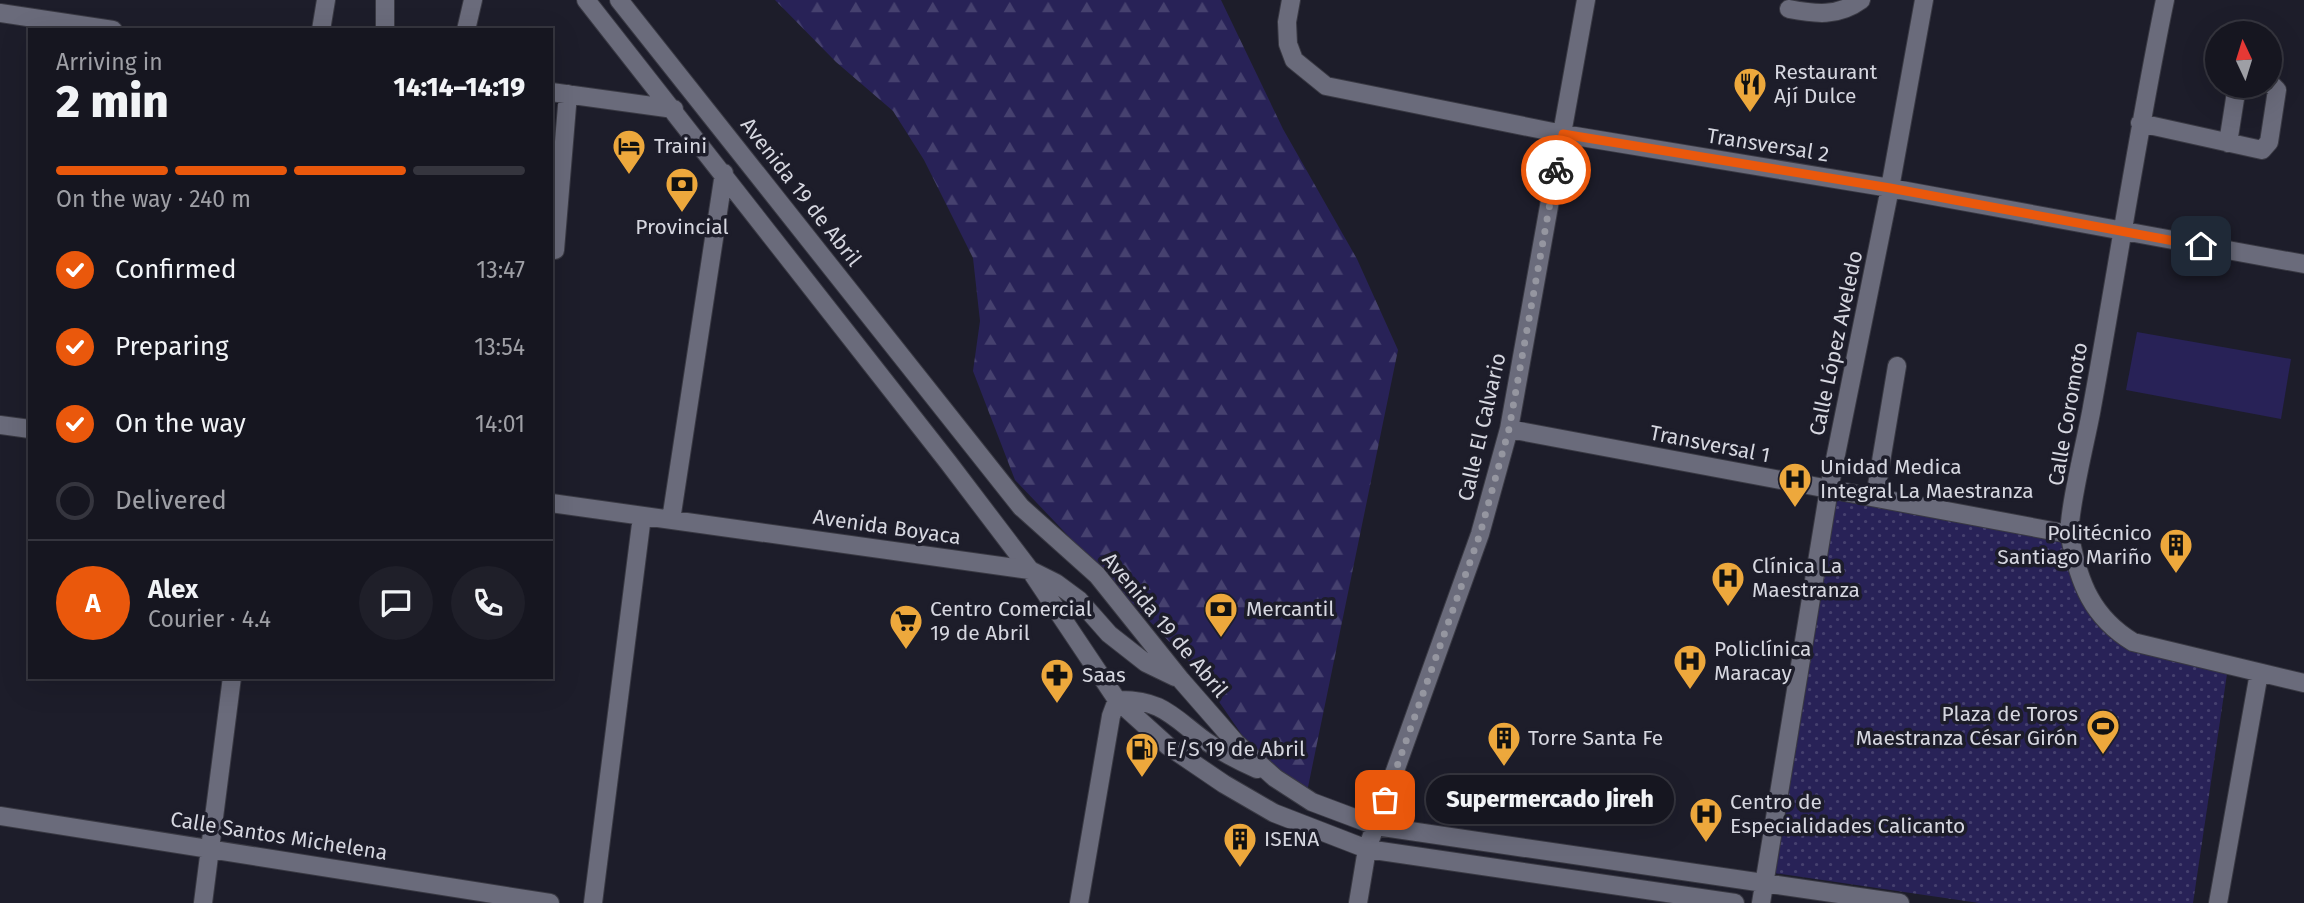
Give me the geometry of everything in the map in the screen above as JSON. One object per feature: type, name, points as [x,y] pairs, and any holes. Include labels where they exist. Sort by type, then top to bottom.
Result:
[{"type":"street","points":[[321,28],[326,0]]},
{"type":"street","points":[[384,0],[385,28]]},
{"type":"street","points":[[466,28],[473,0]]},
{"type":"street","points":[[586,0],[724,173],[1030,570],[1117,700],[1168,746],[1224,784],[1275,813],[1367,849],[1735,903]]},
{"type":"street","name":"Avenida 19 de Abril","points":[[619,0],[1021,508],[1097,575],[1181,680],[1236,743],[1275,778],[1312,802],[1376,826],[1900,903]]},
{"type":"street","name":"Transversal 2","points":[[1291,0],[1287,44],[1294,60],[1326,86],[1563,134],[1890,188],[2304,264]]},
{"type":"street","name":"Calle El Calvario","points":[[1358,903],[1367,849],[1480,534],[1509,429],[1586,0]]},
{"type":"street","points":[[1789,9],[1830,14],[1852,7],[1861,0]]},
{"type":"street","name":"Calle López Aveledo","points":[[1762,903],[1829,489],[1890,188],[1924,0]]},
{"type":"street","name":"Calle Coromoto","points":[[2165,0],[2140,123],[2124,233],[2069,534],[2087,593],[2103,620],[2118,633],[2133,642],[2304,683]]},
{"type":"street","points":[[0,13],[101,28]]},
{"type":"street","points":[[555,250],[560,93],[674,109]]},
{"type":"street","points":[[2228,143],[2234,98]]},
{"type":"street","points":[[2140,123],[2262,150],[2266,147],[2275,98]]},
{"type":"street","points":[[671,520],[724,173]]},
{"type":"street","points":[[1875,497],[1897,366]]},
{"type":"street","points":[[0,425],[28,429]]},
{"type":"street","name":"Transversal 1","points":[[1509,429],[2069,534]]},
{"type":"street","name":"Avenida Boyaca","points":[[553,503],[1030,570],[1056,583],[1079,600],[1109,634],[1146,663],[1181,680]]},
{"type":"street","points":[[593,903],[642,516]]},
{"type":"street","points":[[2218,903],[2259,673]]},
{"type":"street","points":[[203,903],[232,679]]},
{"type":"street","points":[[1117,700],[1151,702],[1160,706],[1228,756],[1275,778]]},
{"type":"street","points":[[1079,903],[1111,716],[1117,700]]},
{"type":"street","name":"Calle Santos Michelena","points":[[0,816],[550,903]]},
{"type":"green space","points":[[775,0],[1221,0],[1283,129],[1357,259],[1398,350],[1307,792],[1268,773],[1200,674],[1015,480],[973,371],[980,321],[973,258],[924,160],[893,111],[836,62]]},
{"type":"green space","points":[[2137,332],[2291,359],[2281,419],[2126,390]]},
{"type":"green space","points":[[1833,497],[2064,541],[2079,596],[2101,628],[2227,674],[2193,903],[1979,903],[1774,873]]},
{"type":"way so far","points":[[1385,800],[1480,534],[1509,429],[1556,170]]},
{"type":"place","name":"Restaurant Ají Dulce","points":[[1750,114]]},
{"type":"place","name":"Traini","points":[[629,176]]},
{"type":"place","name":"Provincial","points":[[682,214]]},
{"type":"place","name":"Unidad Medica Integral La Maestranza","points":[[1795,509]]},
{"type":"place","name":"Politécnico Santiago Mariño","points":[[2176,575]]},
{"type":"place","name":"Clínica La Maestranza","points":[[1728,608]]},
{"type":"place","name":"Mercantil","points":[[1221,639]]},
{"type":"place","name":"Centro Comercial 19 de Abril","points":[[906,651]]},
{"type":"place","name":"Policlínica Maracay","points":[[1690,691]]},
{"type":"place","name":"Saas","points":[[1057,705]]},
{"type":"place","name":"Plaza de Toros Maestranza César Girón","points":[[2103,756]]},
{"type":"place","name":"Torre Santa Fe","points":[[1504,768]]},
{"type":"place","name":"E/S 19 de Abril","points":[[1142,779]]},
{"type":"place","name":"Supermercado Jireh","points":[[1385,800]]},
{"type":"place","name":"Centro de Especialidades Calicanto","points":[[1706,844]]},
{"type":"place","name":"ISENA","points":[[1240,869]]},
{"type":"route","points":[[1556,170],[1563,134],[1890,188],[2201,246]]}]
